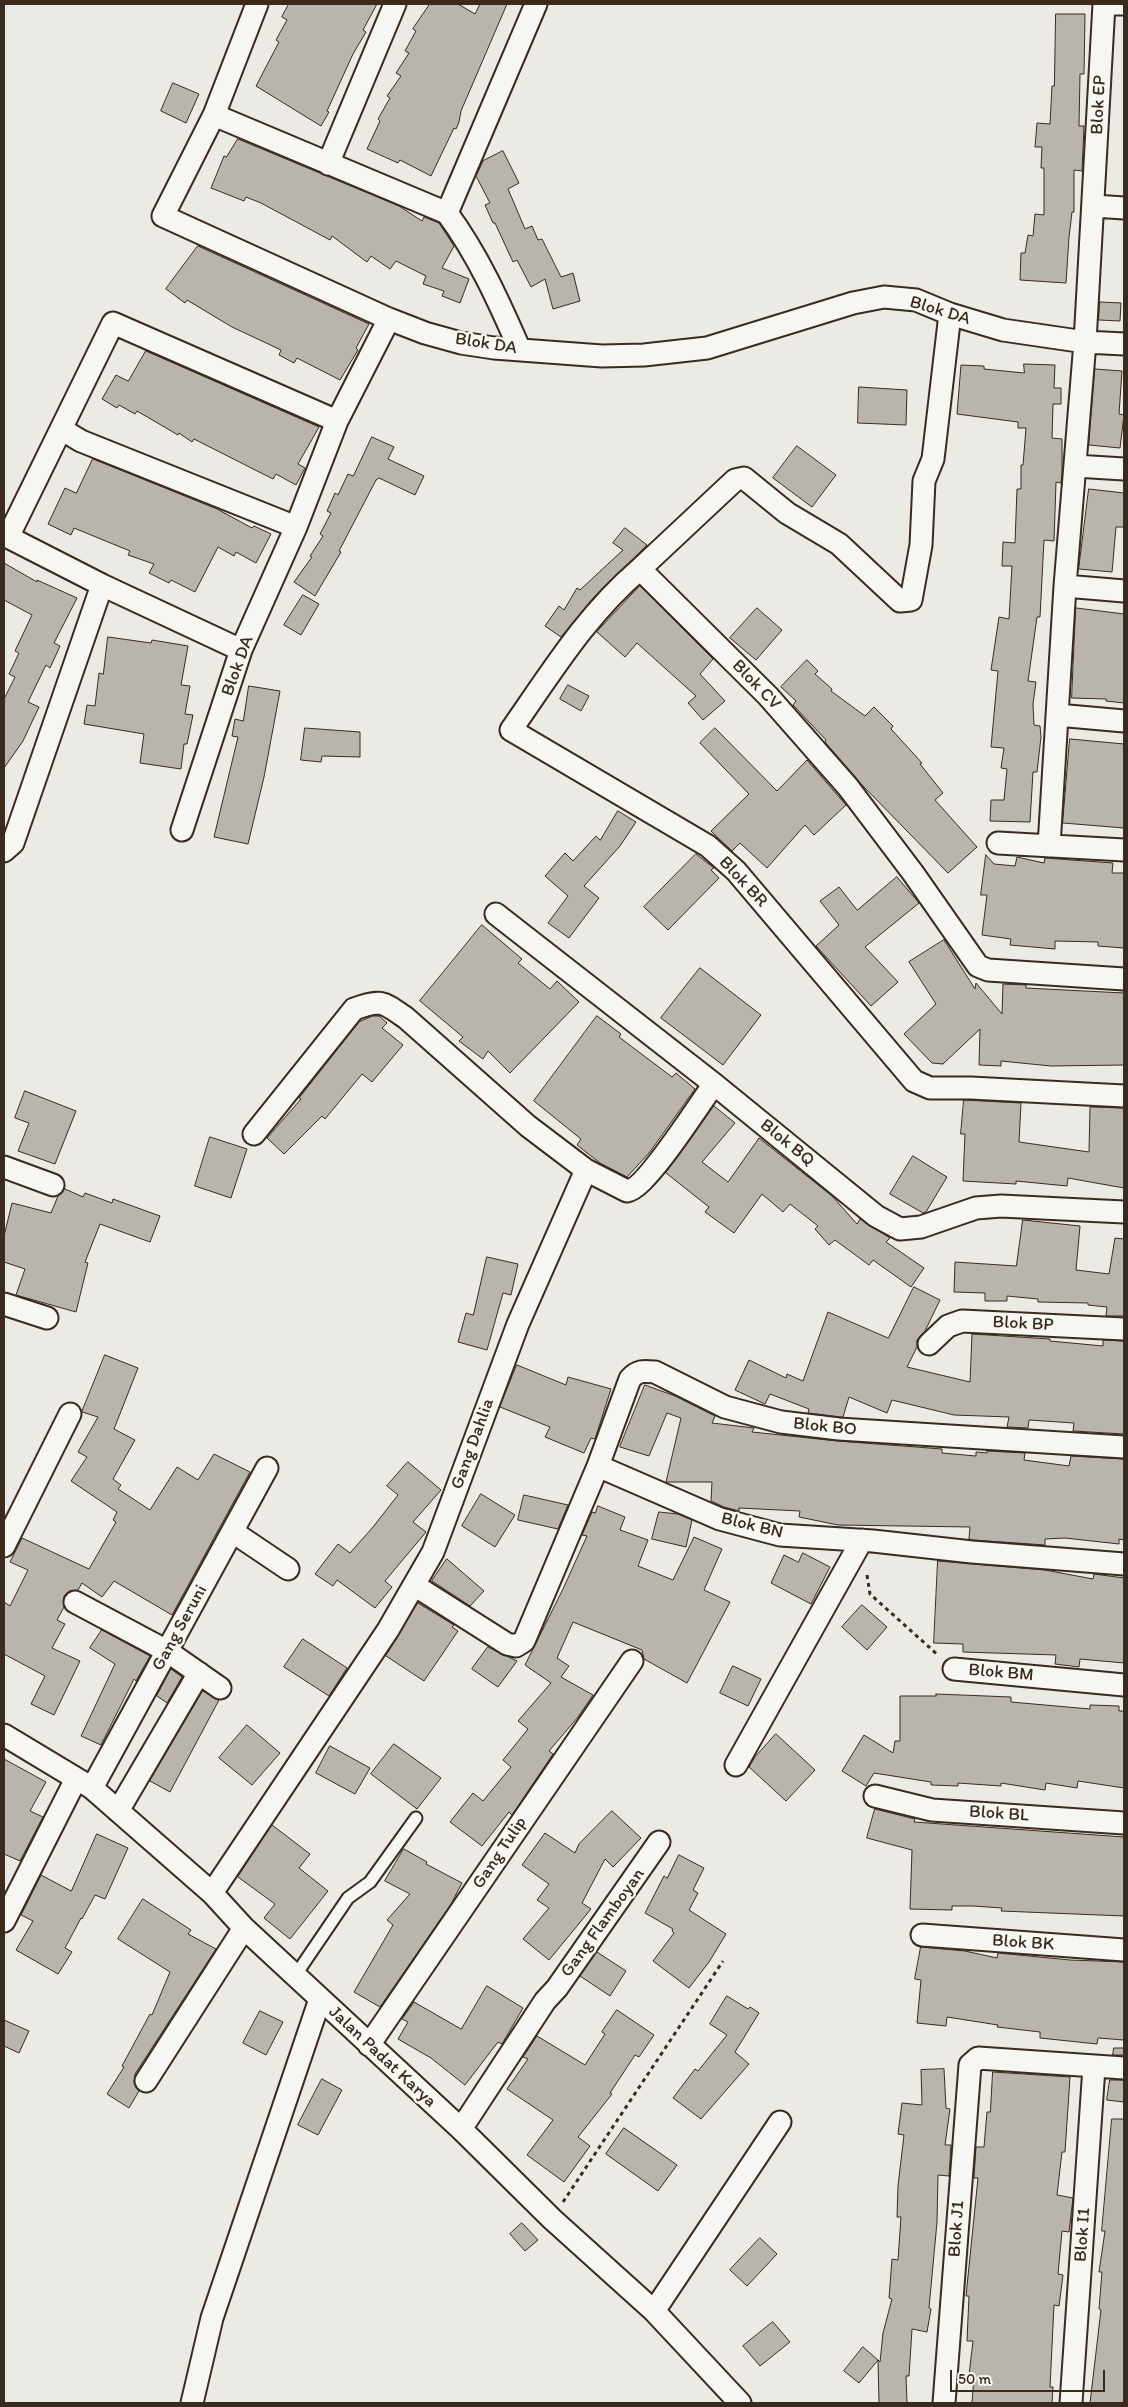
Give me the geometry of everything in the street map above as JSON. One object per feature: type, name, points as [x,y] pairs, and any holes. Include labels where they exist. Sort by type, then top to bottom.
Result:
[{"type":"street","points":[[257,4],[214,115],[163,216],[389,319]]},
{"type":"street","points":[[328,164],[395,4]]},
{"type":"street","points":[[447,213],[536,4]]},
{"type":"street","name":"Blok EP","points":[[1049,846],[1065,586],[1086,342],[1104,4]]},
{"type":"street","points":[[1115,4],[1124,4]]},
{"type":"street","points":[[214,115],[328,164],[393,188],[447,213],[468,241],[480,263],[520,350]]},
{"type":"street","points":[[1094,206],[1124,208]]},
{"type":"street","name":"Blok DA","points":[[182,830],[241,650],[296,527],[337,421],[389,319],[461,343],[520,350],[602,356],[680,353],[707,348],[853,303],[884,297],[916,300],[950,314],[1003,330],[1086,342],[1124,344]]},
{"type":"street","points":[[640,570],[739,478],[744,478],[787,513],[839,544],[900,601],[911,600],[921,546],[924,481],[931,469],[937,435],[950,314]]},
{"type":"street","points":[[241,650],[102,585],[8,537],[113,323],[337,421]]},
{"type":"street","points":[[61,429],[81,441],[296,527]]},
{"type":"street","points":[[1075,466],[1124,469]]},
{"type":"street","name":"Blok BR","points":[[640,570],[613,592],[593,615],[510,730],[708,846],[736,871],[914,1081],[930,1088],[971,1088],[1124,1096]]},
{"type":"street","name":"Blok CV","points":[[640,570],[768,696],[848,787],[913,873],[978,966],[988,970],[1124,979]]},
{"type":"street","points":[[4,851],[13,843],[102,585]]},
{"type":"street","points":[[1065,586],[1124,591]]},
{"type":"street","points":[[1057,715],[1124,721]]},
{"type":"street","points":[[998,843],[1124,850]]},
{"type":"street","name":"Blok BQ","points":[[496,914],[714,1084],[876,1216],[900,1228],[921,1226],[976,1208],[1001,1206],[1124,1212]]},
{"type":"street","points":[[254,1134],[354,1009],[371,1003],[385,1003],[406,1018],[528,1126],[586,1170],[627,1191],[632,1190],[662,1159],[714,1084]]},
{"type":"street","points":[[4,1166],[53,1185]]},
{"type":"street","name":"Gang Dahlia","points":[[212,1894],[388,1630],[433,1552],[518,1324],[586,1170]]},
{"type":"street","points":[[4,1304],[47,1318]]},
{"type":"street","name":"Blok BP","points":[[929,1344],[948,1326],[962,1321],[1124,1329]]},
{"type":"street","name":"Blok BO","points":[[598,1466],[630,1379],[636,1373],[645,1371],[655,1372],[725,1407],[781,1422],[839,1430],[1124,1447]]},
{"type":"street","points":[[4,1546],[70,1414]]},
{"type":"street","points":[[414,1585],[507,1644],[516,1646],[524,1641],[598,1466]]},
{"type":"street","name":"Blok BN","points":[[598,1466],[720,1519],[780,1535],[868,1540],[972,1552],[1124,1564]]},
{"type":"street","name":"Gang Seruni","points":[[4,1921],[84,1784],[167,1650],[267,1468]]},
{"type":"street","points":[[233,1532],[288,1569]]},
{"type":"street","points":[[736,1765],[868,1540]]},
{"type":"street","points":[[75,1602],[167,1650],[220,1688]]},
{"type":"street","name":"Gang Tulip","points":[[369,2045],[632,1661]]},
{"type":"street","name":"Blok BM","points":[[954,1669],[1124,1685]]},
{"type":"street","points":[[118,1811],[199,1674]]},
{"type":"street","name":"Jalan Padat Karya","points":[[4,1735],[84,1784],[118,1811],[212,1894],[244,1928],[461,2129],[552,2218],[654,2311],[740,2403]]},
{"type":"street","name":"Blok BL","points":[[875,1796],[932,1810],[1124,1823]]},
{"type":"street","name":"Gang Flamboyan","points":[[461,2129],[545,2001],[568,1972],[659,1842]]},
{"type":"street","points":[[146,2081],[244,1928]]},
{"type":"street","name":"Blok BK","points":[[922,1935],[1124,1950]]},
{"type":"street","points":[[192,2403],[212,2318],[320,1999]]},
{"type":"street","name":"Blok J1","points":[[944,2403],[968,2071],[970,2065],[978,2058],[1094,2066]]},
{"type":"street","points":[[1094,2066],[1124,2068]]},
{"type":"street","name":"Blok I1","points":[[1071,2403],[1094,2066]]},
{"type":"street","points":[[654,2311],[780,2122]]},
{"type":"lane","points":[[295,1976],[348,1898],[363,1885],[370,1882],[416,1818]]},
{"type":"path","name":"Blok BM","points":[[868,1540],[866,1571],[870,1594],[954,1669]]},
{"type":"path","points":[[552,2218],[723,1960]]},
{"type":"building","points":[[289,4],[377,4],[363,30],[366,32],[353,54],[327,111],[329,112],[321,126],[256,86],[279,42],[276,40],[287,20],[282,17]]},
{"type":"building","points":[[430,4],[458,4],[475,14],[480,4],[507,4],[461,111],[456,129],[454,128],[431,176],[400,160],[398,163],[367,149],[380,121],[378,119],[390,98],[387,96],[401,76],[396,73],[409,53],[405,51],[416,31],[413,29]]},
{"type":"building","points":[[1056,14],[1085,14],[1084,74],[1080,74],[1079,126],[1084,126],[1082,171],[1074,170],[1074,212],[1072,212],[1069,237],[1066,283],[1020,280],[1021,253],[1025,253],[1028,235],[1033,236],[1035,214],[1044,215],[1044,168],[1041,168],[1042,147],[1035,147],[1037,123],[1050,124],[1052,86],[1054,86]]},
{"type":"building","points":[[173,83],[199,94],[186,123],[161,111]]},
{"type":"building","points":[[238,139],[399,206],[422,221],[424,217],[439,223],[454,246],[442,268],[469,279],[460,303],[442,296],[444,291],[423,284],[426,276],[396,261],[390,269],[371,256],[367,262],[332,236],[330,240],[246,197],[244,201],[211,188],[224,156],[226,157]]},
{"type":"building","points":[[503,151],[519,183],[508,189],[525,229],[532,226],[538,240],[542,239],[561,277],[573,273],[580,301],[553,309],[545,279],[531,287],[517,260],[513,262],[485,205],[490,203],[476,176],[483,161]]},
{"type":"building","points":[[198,246],[369,324],[356,348],[358,350],[340,380],[297,358],[294,363],[279,355],[281,350],[232,327],[187,300],[185,303],[166,289]]},
{"type":"building","points":[[1100,302],[1121,303],[1120,321],[1099,320]]},
{"type":"building","points":[[146,351],[319,427],[298,464],[305,468],[296,485],[276,474],[273,479],[194,439],[192,442],[179,433],[178,435],[137,411],[135,414],[119,405],[117,408],[102,399],[116,375],[128,381]]},
{"type":"building","points":[[1024,364],[1055,365],[1054,388],[1061,388],[1061,404],[1053,404],[1052,438],[1062,439],[1062,472],[1061,483],[1056,482],[1054,541],[1044,540],[1040,617],[1037,617],[1028,681],[1036,682],[1033,704],[1034,725],[1040,726],[1041,737],[1037,772],[1033,772],[1030,822],[990,821],[991,800],[1004,800],[1007,769],[1001,768],[1004,748],[991,747],[998,671],[991,670],[999,617],[1009,619],[1012,566],[1002,566],[1003,542],[1015,543],[1017,489],[1021,489],[1021,465],[1023,465],[1026,428],[1018,428],[1018,422],[957,414],[961,365],[984,366],[984,369],[1024,373]]},
{"type":"building","points":[[1095,369],[1122,371],[1119,414],[1124,415],[1120,448],[1089,445]]},
{"type":"building","points":[[859,387],[907,390],[906,425],[858,423]]},
{"type":"building","points":[[372,437],[394,447],[388,459],[424,476],[415,495],[379,478],[376,480],[339,551],[341,552],[315,596],[294,582],[312,557],[310,556],[323,536],[320,534],[331,513],[327,511],[335,493],[338,495],[348,474],[353,476]]},
{"type":"building","points":[[797,446],[836,475],[812,507],[773,478]]},
{"type":"building","points":[[93,459],[217,509],[252,528],[254,526],[271,534],[256,563],[236,552],[234,556],[218,547],[195,592],[171,580],[169,583],[149,573],[154,564],[128,555],[130,551],[74,528],[71,535],[48,524],[65,488],[76,493]]},
{"type":"building","points":[[1089,489],[1124,493],[1124,527],[1116,527],[1112,572],[1079,569]]},
{"type":"building","points":[[625,528],[647,545],[594,597],[561,637],[545,626],[559,606],[564,610],[577,588],[580,590],[623,550],[613,543]]},
{"type":"building","points":[[4,563],[37,582],[37,580],[77,598],[54,643],[60,646],[50,668],[46,665],[28,702],[39,707],[23,741],[4,768],[4,699],[15,677],[9,674],[19,653],[15,651],[32,615],[4,600]]},
{"type":"building","points":[[640,586],[713,659],[700,674],[725,701],[703,720],[688,703],[696,696],[637,643],[625,657],[597,632]]},
{"type":"building","points":[[303,595],[319,604],[301,635],[284,625]]},
{"type":"building","points":[[757,608],[782,630],[756,660],[730,638]]},
{"type":"building","points":[[1076,608],[1124,614],[1124,703],[1106,701],[1106,699],[1072,698]]},
{"type":"building","points":[[108,637],[151,643],[152,640],[188,646],[181,685],[190,686],[185,714],[193,715],[187,744],[184,744],[181,769],[140,763],[144,734],[84,724],[87,705],[95,706],[99,673],[103,674]]},
{"type":"building","points":[[807,660],[818,671],[815,674],[832,689],[831,691],[865,716],[874,707],[893,726],[891,729],[922,763],[920,764],[943,793],[935,800],[977,847],[948,873],[864,787],[825,742],[826,740],[793,705],[796,701],[781,687]]},
{"type":"building","points":[[568,685],[589,696],[581,711],[560,699]]},
{"type":"building","points":[[249,686],[280,691],[264,777],[248,844],[214,837],[238,737],[232,736],[235,719],[243,721]]},
{"type":"building","points":[[305,728],[360,732],[360,757],[322,756],[321,762],[301,760]]},
{"type":"building","points":[[715,728],[777,791],[807,760],[846,805],[814,835],[805,825],[767,868],[740,843],[732,851],[711,831],[749,794],[700,743]]},
{"type":"building","points":[[1070,739],[1124,744],[1124,828],[1063,823]]},
{"type":"building","points":[[618,811],[636,822],[620,846],[584,886],[599,898],[569,938],[548,923],[568,896],[545,876],[565,853],[573,861],[596,836],[600,840]]},
{"type":"building","points":[[696,854],[714,868],[711,870],[719,878],[668,930],[644,907]]},
{"type":"building","points":[[986,855],[994,864],[1015,866],[1017,857],[1044,863],[1045,858],[1113,863],[1112,873],[1124,873],[1124,948],[1098,946],[1098,942],[1055,941],[1055,949],[1010,945],[1011,939],[982,935],[987,895],[981,895]]},
{"type":"building","points":[[897,877],[919,903],[865,947],[898,982],[871,1006],[816,946],[839,925],[820,901],[839,887],[857,910]]},
{"type":"building","points":[[482,925],[522,959],[518,963],[550,989],[557,981],[579,1002],[510,1073],[488,1051],[483,1059],[459,1041],[463,1037],[420,1001]]},
{"type":"building","points":[[944,940],[975,989],[976,983],[1002,1014],[1003,984],[1026,985],[1026,988],[1124,993],[1124,1065],[1051,1066],[1001,1061],[1001,1066],[979,1065],[980,1029],[943,1064],[932,1063],[904,1034],[936,1004],[909,962]]},
{"type":"building","points":[[700,968],[761,1015],[723,1065],[661,1018]]},
{"type":"building","points":[[373,1016],[379,1016],[387,1023],[382,1028],[403,1045],[372,1082],[362,1074],[325,1119],[322,1116],[284,1154],[267,1138],[301,1099],[299,1098],[359,1022]]},
{"type":"building","points":[[597,1016],[621,1034],[619,1037],[672,1077],[676,1073],[695,1089],[649,1153],[627,1177],[600,1163],[577,1145],[581,1139],[534,1101]]},
{"type":"building","points":[[25,1091],[76,1111],[55,1164],[18,1151],[29,1123],[15,1118]]},
{"type":"building","points":[[964,1100],[1021,1103],[1019,1142],[1089,1152],[1090,1107],[1124,1108],[1124,1188],[1068,1178],[1067,1186],[1016,1181],[1016,1184],[963,1181],[965,1134],[961,1134]]},
{"type":"building","points":[[714,1106],[735,1123],[702,1162],[728,1182],[759,1138],[832,1196],[857,1224],[860,1219],[890,1238],[886,1242],[924,1268],[911,1287],[873,1260],[869,1265],[835,1240],[829,1245],[815,1229],[818,1226],[790,1204],[783,1212],[762,1194],[734,1233],[705,1212],[709,1207],[666,1173]]},
{"type":"building","points":[[210,1137],[247,1149],[231,1198],[195,1186]]},
{"type":"building","points":[[913,1156],[947,1177],[926,1212],[923,1213],[890,1194]]},
{"type":"building","points":[[65,1189],[83,1197],[85,1193],[112,1203],[113,1199],[160,1216],[150,1242],[100,1224],[85,1262],[88,1263],[76,1312],[16,1295],[25,1269],[4,1262],[4,1236],[12,1203],[51,1213],[58,1196]]},
{"type":"building","points":[[1023,1220],[1080,1226],[1076,1270],[1109,1274],[1115,1238],[1124,1239],[1124,1316],[1106,1316],[1107,1307],[1088,1305],[1088,1303],[1038,1302],[1038,1299],[1007,1296],[1007,1301],[985,1301],[985,1293],[954,1292],[955,1262],[1016,1266]]},
{"type":"building","points":[[487,1257],[518,1264],[511,1295],[503,1293],[487,1350],[458,1342],[466,1313],[473,1315]]},
{"type":"building","points":[[914,1287],[940,1300],[925,1331],[917,1340],[917,1347],[907,1367],[970,1382],[972,1334],[1050,1339],[1050,1341],[1103,1346],[1103,1340],[1124,1341],[1124,1434],[1073,1431],[1074,1423],[1029,1420],[1028,1428],[1007,1427],[1009,1417],[954,1415],[892,1400],[887,1413],[849,1397],[843,1417],[840,1417],[808,1413],[809,1409],[770,1394],[765,1404],[735,1390],[749,1360],[786,1378],[787,1374],[803,1381],[828,1312],[888,1338]]},
{"type":"building","points":[[105,1355],[138,1368],[114,1429],[135,1440],[113,1479],[121,1485],[118,1489],[150,1510],[177,1467],[198,1480],[214,1454],[250,1472],[172,1615],[114,1581],[102,1597],[82,1583],[78,1590],[69,1591],[64,1596],[64,1607],[57,1620],[65,1624],[52,1648],[80,1661],[54,1715],[31,1704],[45,1676],[4,1654],[4,1602],[10,1606],[28,1570],[10,1562],[22,1538],[89,1569],[116,1522],[113,1520],[117,1512],[71,1481],[87,1457],[78,1452],[98,1417],[82,1412]]},
{"type":"building","points":[[517,1365],[566,1385],[568,1377],[611,1389],[595,1439],[591,1438],[584,1453],[545,1437],[550,1427],[500,1407]]},
{"type":"building","points":[[645,1385],[675,1396],[715,1416],[712,1423],[754,1428],[752,1432],[942,1449],[942,1453],[976,1456],[976,1452],[987,1453],[987,1451],[1025,1453],[1024,1460],[1069,1466],[1071,1456],[1124,1459],[1124,1540],[1119,1539],[1119,1544],[1065,1538],[1045,1539],[1045,1545],[973,1540],[969,1539],[970,1527],[838,1525],[799,1517],[800,1511],[739,1508],[739,1511],[724,1507],[711,1501],[712,1482],[666,1482],[681,1418],[667,1413],[649,1456],[620,1447]]},
{"type":"building","points":[[408,1462],[441,1490],[413,1522],[426,1532],[385,1581],[392,1587],[375,1608],[337,1580],[333,1586],[315,1574],[338,1544],[350,1553],[373,1527],[398,1495],[387,1486]]},
{"type":"building","points":[[481,1494],[515,1515],[495,1547],[462,1526]]},
{"type":"building","points":[[524,1495],[568,1505],[558,1529],[518,1520]]},
{"type":"building","points":[[598,1506],[625,1517],[620,1530],[648,1540],[638,1566],[673,1580],[694,1537],[722,1549],[704,1590],[730,1602],[687,1683],[644,1659],[642,1650],[573,1622],[557,1658],[569,1666],[561,1677],[593,1695],[578,1717],[549,1751],[553,1754],[512,1815],[509,1812],[482,1846],[450,1822],[473,1793],[483,1801],[511,1767],[503,1760],[528,1729],[518,1721],[551,1683],[525,1665],[587,1536],[582,1535],[592,1512],[595,1513]]},
{"type":"building","points":[[659,1512],[678,1514],[692,1520],[686,1547],[652,1539]]},
{"type":"building","points":[[803,1553],[830,1567],[811,1604],[771,1583],[784,1555],[798,1562]]},
{"type":"building","points":[[447,1559],[484,1591],[470,1606],[432,1581]]},
{"type":"building","points":[[938,1561],[1045,1570],[1093,1579],[1094,1574],[1124,1578],[1124,1663],[1080,1659],[1079,1667],[1055,1664],[1056,1655],[963,1652],[963,1644],[934,1643]]},
{"type":"building","points":[[418,1603],[454,1625],[452,1627],[458,1631],[424,1681],[386,1656]]},
{"type":"building","points":[[862,1605],[887,1627],[867,1650],[842,1627]]},
{"type":"building","points":[[102,1630],[150,1656],[136,1681],[134,1679],[101,1745],[81,1736],[115,1664],[90,1648]]},
{"type":"building","points":[[303,1639],[347,1668],[329,1696],[284,1667]]},
{"type":"building","points":[[488,1647],[517,1661],[498,1687],[472,1669]]},
{"type":"building","points":[[733,1666],[761,1679],[748,1706],[720,1693]]},
{"type":"building","points":[[171,1669],[182,1677],[167,1703],[157,1696]]},
{"type":"building","points":[[203,1691],[219,1700],[170,1792],[150,1781]]},
{"type":"building","points":[[936,1694],[1011,1697],[1011,1702],[1090,1709],[1090,1705],[1119,1706],[1119,1711],[1124,1711],[1124,1788],[1078,1781],[1077,1788],[1046,1783],[1045,1790],[1001,1783],[1001,1786],[958,1783],[958,1786],[931,1785],[931,1782],[874,1773],[866,1786],[842,1771],[864,1735],[893,1753],[895,1741],[900,1741],[900,1696],[936,1696]]},
{"type":"building","points":[[247,1725],[280,1753],[252,1785],[219,1758]]},
{"type":"building","points":[[776,1734],[815,1770],[786,1801],[749,1767],[755,1757]]},
{"type":"building","points":[[394,1744],[441,1778],[417,1809],[371,1774]]},
{"type":"building","points":[[330,1746],[370,1768],[355,1794],[316,1773]]},
{"type":"building","points":[[4,1759],[46,1782],[30,1811],[43,1817],[20,1861],[4,1854]]},
{"type":"building","points":[[875,1809],[915,1819],[914,1822],[1124,1837],[1124,1916],[1001,1911],[1002,1908],[973,1906],[952,1906],[952,1910],[910,1909],[912,1850],[867,1838]]},
{"type":"building","points":[[612,1811],[641,1838],[613,1867],[605,1859],[582,1903],[591,1909],[549,1960],[523,1939],[549,1908],[537,1900],[549,1884],[522,1865],[545,1833],[575,1853],[579,1844]]},
{"type":"building","points":[[272,1825],[310,1854],[299,1868],[328,1891],[290,1939],[264,1918],[275,1904],[238,1877]]},
{"type":"building","points":[[97,1834],[128,1848],[105,1899],[95,1895],[81,1918],[65,1948],[72,1952],[58,1974],[16,1950],[33,1921],[21,1915],[41,1875],[71,1891]]},
{"type":"building","points":[[404,1849],[427,1862],[426,1864],[462,1883],[451,1904],[380,2007],[354,1992],[393,1925],[387,1920],[410,1894],[385,1881]]},
{"type":"building","points":[[679,1855],[704,1868],[693,1890],[698,1893],[689,1910],[726,1934],[709,1962],[689,1988],[653,1961],[674,1933],[673,1929],[645,1913],[664,1876],[667,1878]]},
{"type":"building","points":[[143,1899],[191,1930],[188,1934],[216,1949],[135,2074],[134,2081],[139,2091],[129,2108],[107,2094],[124,2067],[122,2066],[150,2014],[152,2015],[170,1972],[118,1939]]},
{"type":"building","points":[[921,1947],[965,1951],[997,1958],[998,1953],[1070,1960],[1124,1962],[1124,2040],[1098,2038],[1097,2044],[1040,2038],[1040,2032],[997,2027],[998,2025],[947,2017],[946,2026],[917,2023],[921,1980],[915,1979]]},
{"type":"building","points":[[597,1952],[626,1971],[610,1996],[580,1976]]},
{"type":"building","points":[[487,1986],[523,2008],[502,2044],[498,2042],[465,2085],[431,2058],[398,2039],[408,2022],[402,2019],[414,2002],[461,2029]]},
{"type":"building","points":[[727,1996],[748,2009],[750,2007],[759,2013],[735,2052],[749,2064],[701,2119],[673,2098],[695,2069],[698,2071],[727,2035],[710,2024]]},
{"type":"building","points":[[617,2010],[654,2035],[639,2057],[635,2055],[610,2093],[612,2094],[578,2137],[590,2146],[564,2182],[527,2155],[553,2120],[507,2089],[528,2059],[523,2057],[537,2036],[585,2065],[605,2034],[602,2032]]},
{"type":"building","points":[[260,2011],[283,2022],[266,2055],[243,2043]]},
{"type":"building","points":[[4,2020],[29,2031],[19,2053],[4,2046]]},
{"type":"building","points":[[1114,2048],[1124,2048],[1124,2055],[1113,2055]]},
{"type":"building","points":[[944,2069],[946,2108],[950,2109],[945,2145],[951,2145],[949,2176],[938,2175],[937,2222],[929,2308],[931,2309],[927,2332],[912,2329],[909,2376],[906,2376],[907,2403],[879,2403],[878,2360],[880,2362],[883,2333],[892,2299],[889,2298],[892,2259],[898,2260],[901,2217],[897,2217],[898,2186],[904,2135],[898,2134],[902,2103],[922,2105],[921,2070]]},
{"type":"building","points":[[993,2072],[1070,2077],[1065,2152],[1062,2152],[1057,2195],[1073,2198],[1069,2232],[1062,2231],[1058,2274],[1063,2275],[1059,2306],[1054,2305],[1050,2387],[1053,2387],[1052,2403],[972,2403],[974,2376],[969,2375],[973,2341],[967,2341],[969,2296],[966,2296],[978,2178],[974,2178],[976,2147],[984,2147],[987,2112],[990,2112]]},
{"type":"building","points":[[322,2079],[342,2090],[318,2135],[298,2125]]},
{"type":"building","points":[[1110,2080],[1124,2080],[1124,2102],[1107,2100]]},
{"type":"building","points":[[1112,2119],[1124,2119],[1124,2403],[1090,2403],[1101,2310],[1099,2309],[1102,2272],[1099,2272],[1105,2231],[1102,2231]]},
{"type":"building","points":[[624,2128],[677,2165],[658,2191],[606,2154]]},
{"type":"building","points":[[522,2223],[538,2240],[525,2251],[510,2234]]},
{"type":"building","points":[[760,2238],[777,2254],[747,2286],[730,2270]]},
{"type":"building","points":[[773,2322],[790,2342],[760,2366],[743,2346]]},
{"type":"building","points":[[863,2347],[878,2360],[859,2383],[844,2371]]}]
